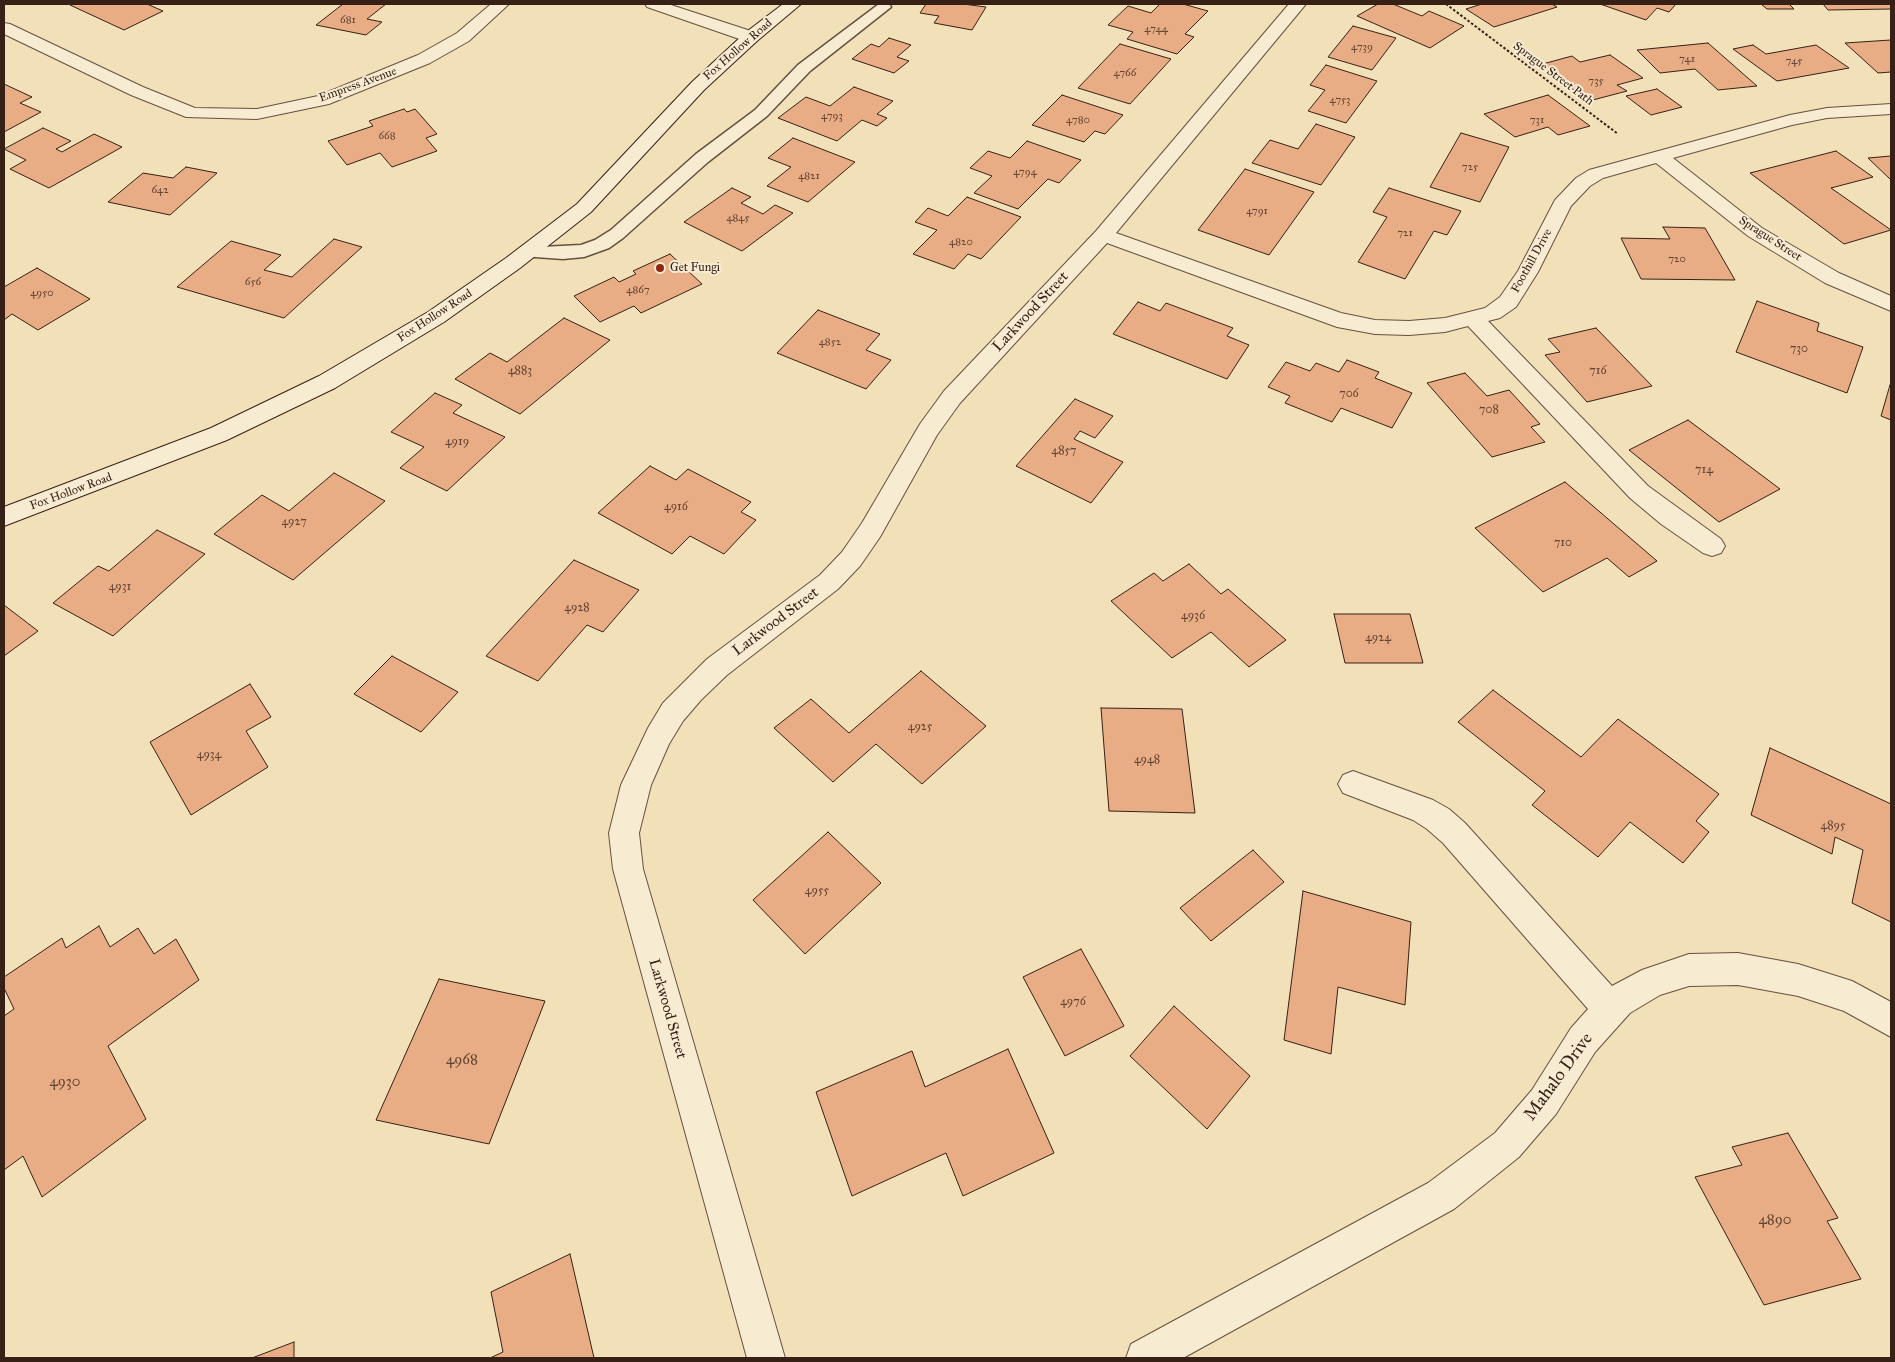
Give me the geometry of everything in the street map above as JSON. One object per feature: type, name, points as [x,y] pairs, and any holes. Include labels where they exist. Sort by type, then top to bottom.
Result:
[{"type":"street","name":"Empress Avenue","points":[[4,28],[137,91],[192,113],[257,114],[323,100],[424,59],[463,37],[501,4]]},
{"type":"street","points":[[653,4],[750,36]]},
{"type":"street","name":"Fox Hollow Road","points":[[4,518],[219,434],[327,382],[436,316],[528,252],[584,208],[698,86],[750,36],[793,4]]},
{"type":"street","name":"Larkwood Street","points":[[766,1358],[628,869],[624,832],[627,814],[649,756],[673,712],[691,692],[717,667],[829,582],[851,559],[871,530],[928,430],[952,397],[1103,235],[1298,4]]},
{"type":"street","name":"Foothill Drive","points":[[1103,235],[1337,320],[1375,327],[1409,328],[1474,319],[1492,312],[1508,302],[1528,272],[1562,204],[1578,186],[1596,174],[1790,120],[1827,113],[1891,109]]},
{"type":"street","name":"Sprague Street","points":[[1655,158],[1755,232],[1832,278],[1891,304]]},
{"type":"street","points":[[1474,319],[1640,492],[1670,517],[1712,546]]},
{"type":"street","points":[[1353,784],[1423,810],[1438,819],[1454,833],[1611,1010]]},
{"type":"street","name":"Mahalo Drive","points":[[1144,1358],[1441,1196],[1507,1145],[1544,1102],[1583,1040],[1618,1001],[1653,981],[1689,970],[1738,969],[1798,980],[1852,997],[1891,1021]]},
{"type":"lane","points":[[528,252],[563,253],[584,251],[602,244],[617,234],[702,158],[761,113],[804,68],[884,7]]},
{"type":"path","name":"Sprague Street Path","points":[[1446,4],[1655,158]]},
{"type":"building","points":[[147,4],[163,11],[124,30],[70,5]]},
{"type":"building","points":[[343,4],[386,4],[367,19],[382,22],[366,35],[316,25]]},
{"type":"building","points":[[926,4],[963,4],[986,7],[972,30],[934,23],[939,16],[920,13]]},
{"type":"building","points":[[1160,4],[1183,4],[1208,11],[1185,34],[1194,37],[1177,54],[1127,39],[1133,32],[1108,25],[1128,6],[1151,13]]},
{"type":"building","points":[[1378,4],[1393,4],[1422,16],[1429,11],[1464,26],[1430,48],[1357,16]]},
{"type":"building","points":[[1482,4],[1552,4],[1557,7],[1494,27],[1466,9]]},
{"type":"building","points":[[1600,4],[1676,4],[1669,12],[1657,8],[1646,20]]},
{"type":"building","points":[[1761,4],[1789,4],[1794,9],[1767,9]]},
{"type":"building","points":[[1823,4],[1891,4],[1891,9],[1828,10]]},
{"type":"building","points":[[1353,26],[1396,38],[1372,70],[1328,57]]},
{"type":"building","points":[[889,38],[911,45],[897,57],[909,61],[894,73],[852,59],[871,44],[879,47]]},
{"type":"building","points":[[1891,40],[1891,72],[1878,73],[1845,43]]},
{"type":"building","points":[[1708,43],[1757,86],[1718,90],[1695,69],[1660,73],[1637,50]]},
{"type":"building","points":[[1120,44],[1171,59],[1130,104],[1078,88]]},
{"type":"building","points":[[1753,45],[1766,54],[1816,45],[1849,68],[1777,81],[1733,49]]},
{"type":"building","points":[[1610,55],[1643,78],[1617,85],[1627,91],[1589,101],[1539,65],[1572,56],[1580,62]]},
{"type":"building","points":[[1326,65],[1377,81],[1346,123],[1308,111],[1325,90],[1310,85]]},
{"type":"building","points":[[4,84],[32,97],[20,103],[41,112],[4,132]]},
{"type":"building","points":[[854,87],[893,101],[877,114],[887,118],[877,126],[862,120],[837,141],[778,118],[806,97],[830,106]]},
{"type":"building","points":[[1657,89],[1682,107],[1651,115],[1626,96]]},
{"type":"building","points":[[1062,95],[1123,115],[1105,134],[1095,131],[1084,142],[1032,125]]},
{"type":"building","points":[[1548,95],[1590,126],[1558,135],[1548,127],[1515,137],[1484,114]]},
{"type":"building","points":[[404,109],[407,112],[415,109],[437,134],[426,138],[437,151],[392,167],[380,153],[347,165],[328,141],[373,126],[369,121]]},
{"type":"building","points":[[1316,124],[1355,137],[1321,185],[1252,163],[1270,140],[1298,149]]},
{"type":"building","points":[[43,128],[71,141],[56,149],[62,152],[94,134],[122,147],[49,188],[10,169],[26,160],[4,149]]},
{"type":"building","points":[[1461,133],[1509,147],[1480,202],[1430,187]]},
{"type":"building","points":[[793,138],[855,162],[808,202],[767,186],[791,167],[768,158]]},
{"type":"building","points":[[1027,141],[1081,160],[1059,183],[1048,179],[1018,209],[974,193],[992,176],[970,168],[988,151],[1010,158]]},
{"type":"building","points":[[1836,151],[1873,177],[1831,188],[1891,230],[1844,244],[1750,173]]},
{"type":"building","points":[[1891,156],[1891,180],[1868,158]]},
{"type":"building","points":[[186,167],[217,173],[170,215],[108,202],[143,173],[173,178]]},
{"type":"building","points":[[1245,169],[1314,192],[1269,255],[1198,230]]},
{"type":"building","points":[[732,188],[751,197],[741,203],[763,214],[775,205],[793,213],[742,251],[684,222]]},
{"type":"building","points":[[1389,188],[1461,211],[1447,235],[1434,231],[1405,279],[1358,262],[1387,217],[1373,212]]},
{"type":"building","points":[[967,197],[1021,217],[981,259],[968,254],[954,269],[913,254],[937,230],[915,222],[928,208],[948,216]]},
{"type":"building","points":[[1663,227],[1705,228],[1735,280],[1641,279],[1621,238],[1670,239]]},
{"type":"building","points":[[334,239],[362,247],[284,318],[177,287],[231,241],[281,255],[264,270],[292,277]]},
{"type":"building","points":[[670,254],[702,284],[641,313],[634,306],[600,322],[574,296],[614,277],[619,282],[636,274],[633,271]]},
{"type":"building","points":[[37,268],[90,299],[38,330],[12,314],[4,320],[4,287]]},
{"type":"building","points":[[1757,301],[1819,323],[1817,331],[1863,347],[1847,393],[1736,352]]},
{"type":"building","points":[[1138,302],[1160,311],[1166,303],[1233,328],[1227,336],[1249,345],[1227,379],[1113,334]]},
{"type":"building","points":[[818,310],[880,334],[866,350],[891,360],[866,389],[777,353]]},
{"type":"building","points":[[564,318],[610,340],[520,414],[455,379],[490,353],[507,362]]},
{"type":"building","points":[[1596,328],[1652,386],[1587,402],[1545,355],[1560,352],[1548,339]]},
{"type":"building","points":[[1347,360],[1379,372],[1375,378],[1412,393],[1392,428],[1341,408],[1332,422],[1285,403],[1290,396],[1268,387],[1286,362],[1310,371],[1316,363],[1339,372]]},
{"type":"building","points":[[1465,373],[1487,396],[1509,390],[1540,424],[1531,427],[1545,442],[1492,457],[1427,383]]},
{"type":"building","points":[[1891,385],[1891,420],[1881,416]]},
{"type":"building","points":[[435,393],[462,405],[453,413],[505,437],[447,491],[400,468],[424,447],[391,432]]},
{"type":"building","points":[[1075,399],[1113,416],[1095,438],[1080,431],[1074,439],[1123,462],[1091,503],[1016,466]]},
{"type":"building","points":[[1688,420],[1780,489],[1719,522],[1629,450]]},
{"type":"building","points":[[650,466],[676,480],[688,469],[751,502],[741,512],[756,520],[724,554],[690,536],[672,554],[598,513]]},
{"type":"building","points":[[334,473],[385,501],[293,580],[214,534],[262,495],[289,511]]},
{"type":"building","points":[[1565,482],[1657,561],[1629,577],[1607,558],[1543,592],[1475,528]]},
{"type":"building","points":[[157,530],[205,554],[113,636],[53,603],[98,566],[109,571]]},
{"type":"building","points":[[574,560],[639,590],[603,632],[587,625],[538,681],[486,656]]},
{"type":"building","points":[[1189,564],[1221,594],[1228,589],[1286,640],[1249,667],[1211,632],[1172,658],[1111,601],[1154,573],[1163,581]]},
{"type":"building","points":[[4,605],[38,631],[4,656]]},
{"type":"building","points":[[1334,614],[1410,614],[1423,663],[1345,663]]},
{"type":"building","points":[[392,656],[458,692],[421,732],[354,694]]},
{"type":"building","points":[[921,671],[986,726],[922,784],[876,744],[833,782],[774,728],[811,699],[849,733]]},
{"type":"building","points":[[250,684],[271,717],[246,731],[268,767],[191,815],[150,742]]},
{"type":"building","points":[[1493,690],[1581,757],[1618,719],[1719,794],[1696,821],[1709,832],[1683,863],[1630,822],[1598,857],[1532,805],[1545,791],[1458,722]]},
{"type":"building","points":[[1101,708],[1182,709],[1195,813],[1109,811]]},
{"type":"building","points":[[1770,748],[1891,804],[1891,922],[1852,903],[1863,850],[1835,837],[1832,854],[1751,815]]},
{"type":"building","points":[[828,832],[881,883],[805,954],[753,900]]},
{"type":"building","points":[[1253,850],[1284,882],[1211,941],[1180,908]]},
{"type":"building","points":[[1303,891],[1411,922],[1405,1005],[1338,987],[1331,1054],[1284,1040]]},
{"type":"building","points":[[99,926],[110,947],[138,928],[154,954],[176,939],[199,980],[108,1046],[146,1119],[42,1197],[23,1156],[4,1170],[4,1016],[14,1009],[4,988],[4,977],[62,938],[66,948]]},
{"type":"building","points":[[1081,949],[1124,1026],[1065,1056],[1023,977]]},
{"type":"building","points":[[439,979],[545,1001],[489,1144],[376,1120]]},
{"type":"building","points":[[1174,1006],[1250,1076],[1207,1129],[1130,1056]]},
{"type":"building","points":[[1008,1049],[1054,1153],[963,1196],[946,1153],[852,1196],[816,1092],[912,1051],[925,1087]]},
{"type":"building","points":[[1788,1133],[1838,1218],[1827,1221],[1861,1279],[1764,1305],[1695,1177],[1742,1165],[1732,1147]]},
{"type":"building","points":[[570,1254],[594,1358],[490,1358],[503,1352],[491,1292]]},
{"type":"building","points":[[294,1342],[294,1358],[252,1358]]},
{"type":"place","name":"Get Fungi","points":[[660,268]]}]
